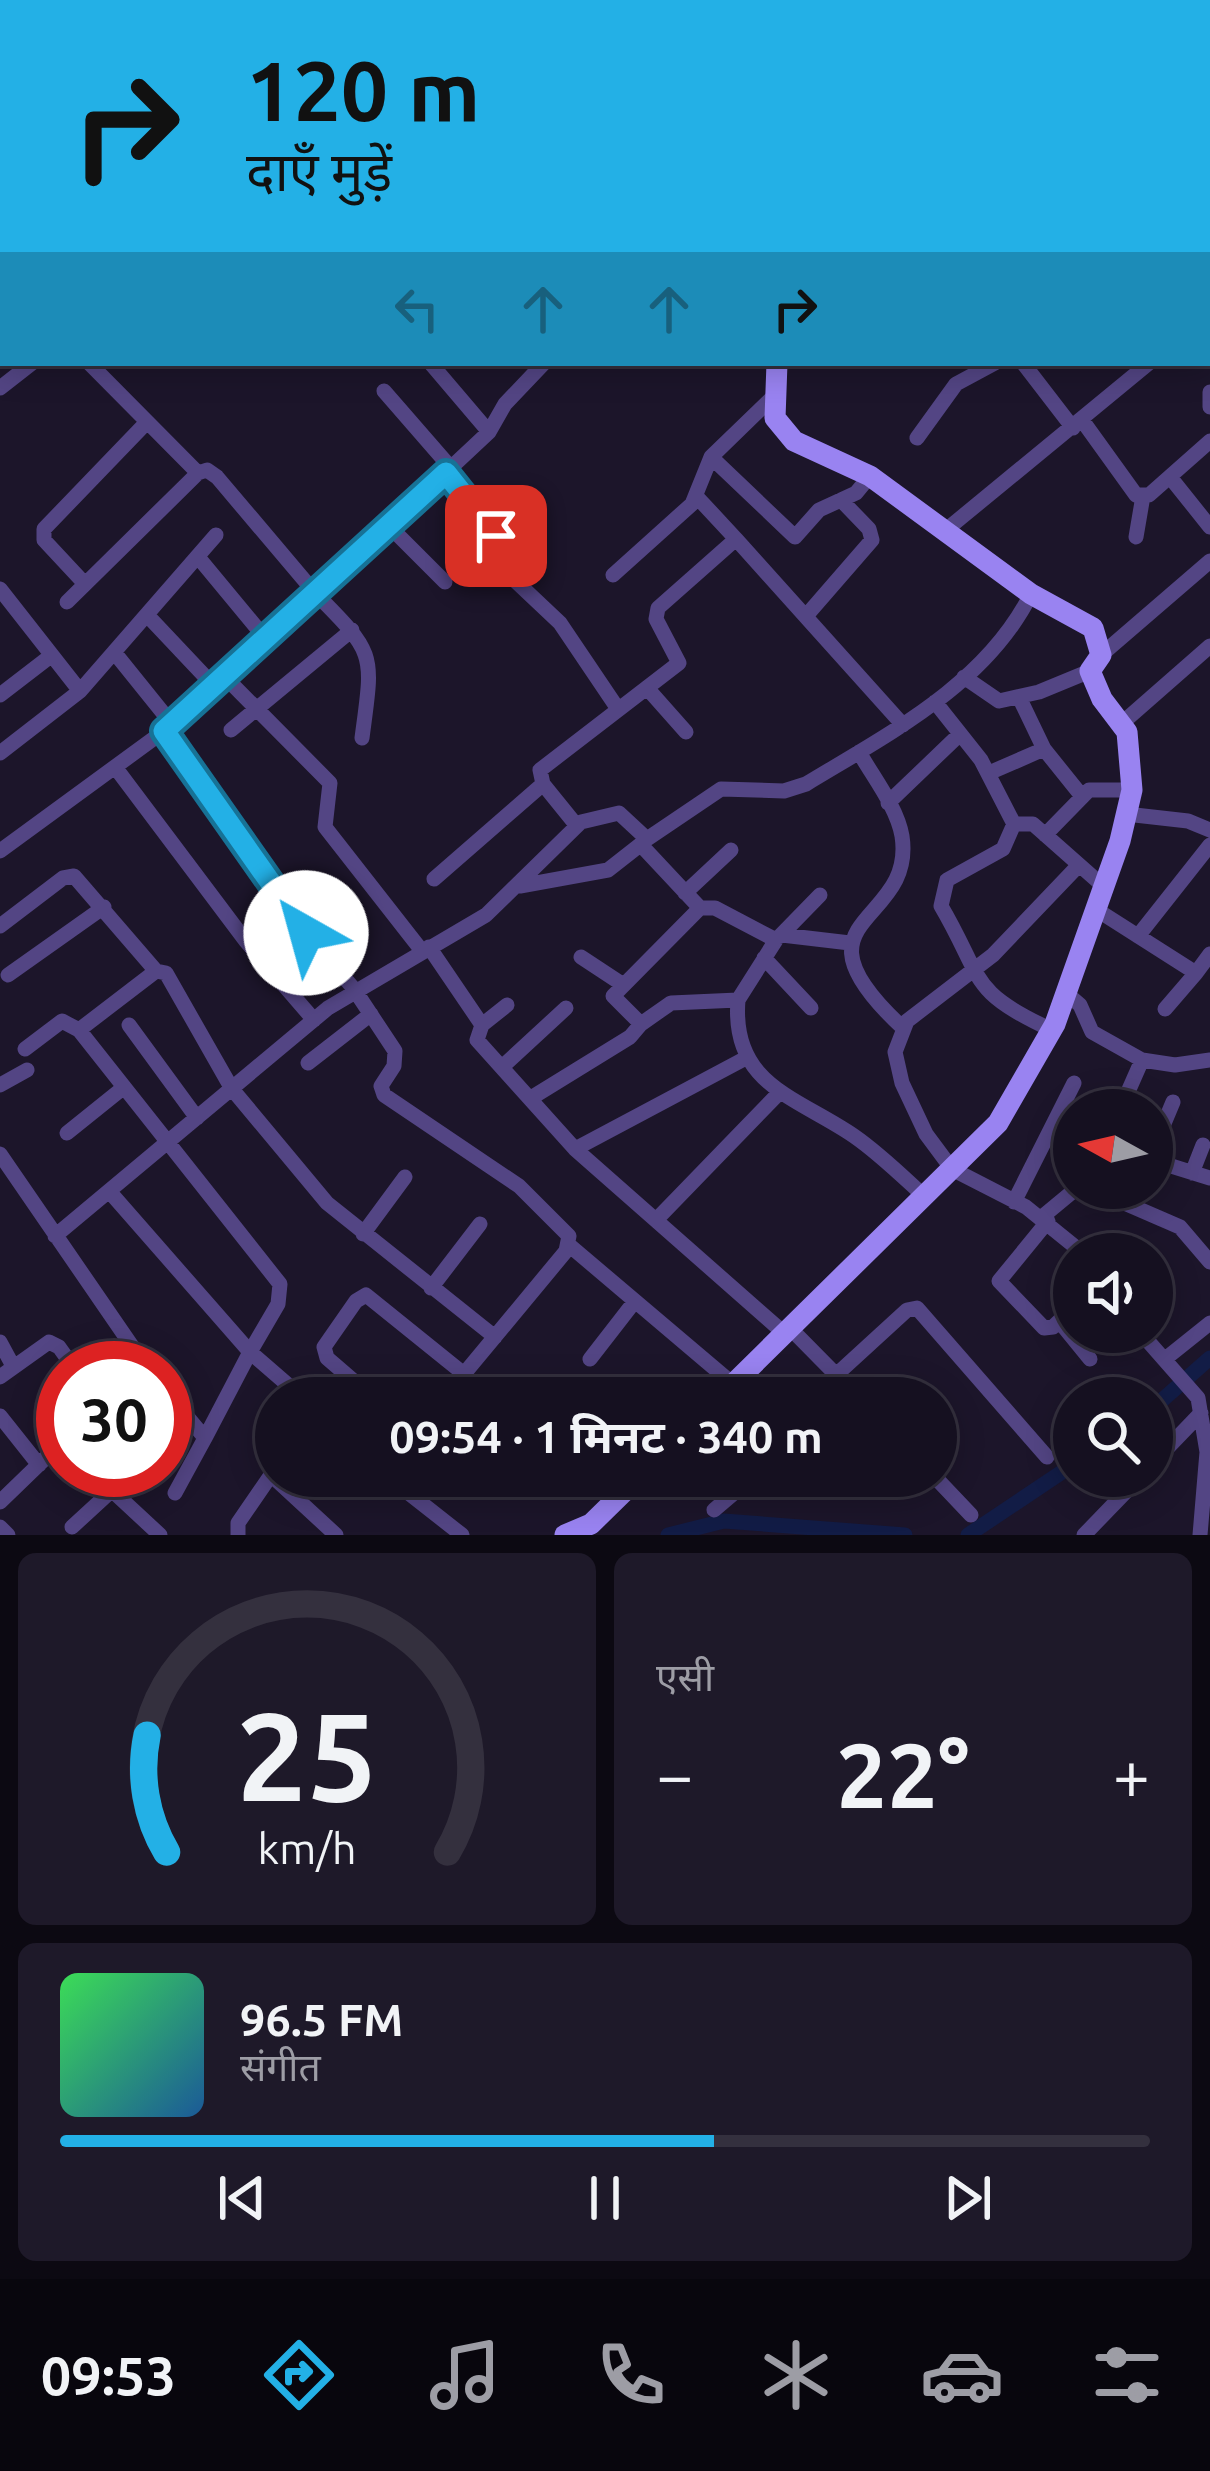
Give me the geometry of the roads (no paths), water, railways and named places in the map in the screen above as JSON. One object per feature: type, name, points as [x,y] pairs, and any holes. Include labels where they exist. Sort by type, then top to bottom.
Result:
[{"type":"street","points":[[0,388],[28,366]]},
{"type":"street","points":[[92,366],[198,473]]},
{"type":"street","points":[[433,366],[489,432]]},
{"type":"street","points":[[0,851],[168,728],[489,432],[505,404],[541,366]]},
{"type":"street","points":[[740,1377],[998,1123],[1052,1030],[1132,790],[1127,732],[1102,699],[1095,663],[1101,644],[1082,618],[1031,594],[870,476],[794,441],[775,418],[777,366]]},
{"type":"street","points":[[952,366],[965,376]]},
{"type":"street","points":[[917,439],[965,376],[988,366]]},
{"type":"street","points":[[1026,366],[1129,490],[1143,496]]},
{"type":"street","points":[[946,530],[1146,366]]},
{"type":"street","points":[[384,391],[502,545],[506,572],[560,623],[618,710]]},
{"type":"street","points":[[1210,392],[1210,407]]},
{"type":"street","points":[[613,575],[697,497],[712,457],[774,396]]},
{"type":"street","points":[[85,584],[44,540],[44,529],[147,422]]},
{"type":"street","points":[[1136,537],[1143,496],[1210,441]]},
{"type":"street","points":[[712,457],[790,536],[801,534],[819,510],[841,500],[870,476]]},
{"type":"street","points":[[67,602],[198,473],[207,470],[352,630],[370,662],[362,738]]},
{"type":"street","points":[[1170,477],[1210,527]]},
{"type":"street","points":[[697,497],[904,724]]},
{"type":"street","points":[[806,616],[872,541],[869,529],[841,500]]},
{"type":"street","points":[[389,526],[445,582]]},
{"type":"street","points":[[0,753],[80,691],[216,535]]},
{"type":"street","points":[[577,826],[543,784],[540,770],[679,663],[656,619],[658,608],[736,539]]},
{"type":"street","points":[[198,557],[266,639]]},
{"type":"street","points":[[964,676],[992,698],[1019,697],[1095,663],[1210,561]]},
{"type":"street","points":[[0,589],[80,691]]},
{"type":"street","points":[[520,886],[608,870],[713,792],[795,789],[934,702],[1008,637],[1031,594]]},
{"type":"street","points":[[147,615],[254,707],[330,783],[325,827],[482,1025]]},
{"type":"street","points":[[231,730],[352,630]]},
{"type":"street","points":[[114,652],[282,904],[370,1014],[396,1059],[383,1081],[384,1095],[519,1186],[564,1228],[569,1244],[712,1377]]},
{"type":"street","points":[[1121,724],[1207,654]]},
{"type":"street","points":[[1,693],[52,655]]},
{"type":"street","points":[[647,688],[686,732]]},
{"type":"street","points":[[1019,697],[1044,748],[1081,795]]},
{"type":"street","points":[[934,702],[989,773],[1014,824],[1010,842],[951,877],[942,890],[941,906],[964,944],[969,970],[998,1004],[1052,1030]]},
{"type":"street","points":[[887,802],[960,734]]},
{"type":"street","points":[[989,773],[1044,748]]},
{"type":"street","points":[[859,752],[902,838],[898,869],[850,943],[862,987],[903,1028]]},
{"type":"street","points":[[115,767],[245,940],[314,1020]]},
{"type":"street","points":[[434,879],[543,784]]},
{"type":"street","points":[[1045,835],[1081,795],[1099,788],[1132,790]]},
{"type":"street","points":[[55,1236],[354,989],[486,915],[586,819],[620,813],[700,908]]},
{"type":"street","points":[[1126,814],[1188,821],[1210,830]]},
{"type":"street","points":[[1014,824],[1025,821],[1102,884]]},
{"type":"street","points":[[1138,936],[1210,845]]},
{"type":"street","points":[[686,893],[730,850]]},
{"type":"street","points":[[1061,1233],[1045,1219],[952,1169],[926,1134],[902,1083],[896,1052],[903,1028],[1009,940],[1078,866]]},
{"type":"street","points":[[0,926],[68,876],[81,879],[156,970],[170,978],[232,1089],[327,1203],[495,1337]]},
{"type":"street","points":[[820,895],[779,937],[738,1000],[736,1029],[746,1058],[780,1092],[871,1148],[925,1197]]},
{"type":"street","points":[[245,940],[282,904]]},
{"type":"street","points":[[8,974],[104,907]]},
{"type":"street","points":[[641,1024],[613,996],[700,908],[715,908],[779,937],[850,943]]},
{"type":"street","points":[[1094,908],[1196,973]]},
{"type":"street","points":[[1166,1009],[1210,954]]},
{"type":"street","points":[[581,957],[622,984]]},
{"type":"street","points":[[764,958],[811,1008]]},
{"type":"street","points":[[79,1030],[156,970]]},
{"type":"street","points":[[1066,993],[1080,1005],[1093,1032],[1142,1060],[1175,1065],[1210,1060]]},
{"type":"street","points":[[531,1099],[630,1037],[671,1003],[738,1000]]},
{"type":"street","points":[[507,1005],[482,1025],[477,1040],[575,1150],[836,1376],[907,1310],[917,1308],[1047,1457]]},
{"type":"street","points":[[502,1067],[566,1008]]},
{"type":"street","points":[[308,1063],[370,1014]]},
{"type":"street","points":[[25,1049],[62,1021],[79,1030],[280,1284],[278,1304],[192,1462]]},
{"type":"street","points":[[130,1025],[196,1118]]},
{"type":"street","points":[[575,1150],[746,1058]]},
{"type":"street","points":[[1129,1089],[1142,1060]]},
{"type":"street","points":[[0,1085],[27,1070]]},
{"type":"street","points":[[1014,1202],[1074,1082]]},
{"type":"street","points":[[67,1133],[124,1088]]},
{"type":"street","points":[[656,1220],[780,1092]]},
{"type":"street","points":[[1192,1173],[1203,1145]]},
{"type":"street","points":[[0,1154],[128,1341]]},
{"type":"street","points":[[1173,1165],[1210,1178]]},
{"type":"street","points":[[363,1234],[405,1177]]},
{"type":"street","points":[[109,1191],[250,1352],[279,1377]]},
{"type":"street","points":[[1053,1325],[1040,1325],[998,1281],[1055,1209]]},
{"type":"street","points":[[1138,1209],[1180,1227],[1210,1262]]},
{"type":"street","points":[[431,1288],[480,1224]]},
{"type":"street","points":[[462,1377],[569,1244]]},
{"type":"street","points":[[349,1377],[327,1358],[324,1347],[366,1294],[464,1374]]},
{"type":"street","points":[[590,1359],[635,1301]]},
{"type":"street","points":[[1169,1364],[1210,1323]]},
{"type":"street","points":[[0,1342],[7,1372],[36,1351]]},
{"type":"street","points":[[1084,1353],[1090,1360]]},
{"type":"street","points":[[1159,1353],[1200,1405],[1207,1452],[1197,1520],[1200,1535]]},
{"type":"street","points":[[1173,1438],[1200,1405]]},
{"type":"street","points":[[0,1416],[36,1461]]},
{"type":"street","points":[[192,1422],[205,1438]]},
{"type":"street","points":[[0,1502],[36,1468]]},
{"type":"street","points":[[238,1535],[238,1523],[271,1475],[336,1535]]},
{"type":"street","points":[[72,1527],[104,1497]]},
{"type":"street","points":[[119,1497],[153,1533]]},
{"type":"street","points":[[414,1497],[462,1535]]},
{"type":"street","points":[[565,1535],[591,1524],[619,1497]]},
{"type":"street","points":[[714,1510],[729,1497]]},
{"type":"street","points":[[954,1497],[971,1515]]},
{"type":"street","points":[[1084,1535],[1121,1497]]},
{"type":"street","points":[[0,1527],[8,1535]]},
{"type":"waterway","points":[[1173,1391],[1210,1358]]},
{"type":"waterway","points":[[968,1535],[1053,1478]]},
{"type":"waterway","points":[[668,1535],[724,1521],[905,1535]]}]
